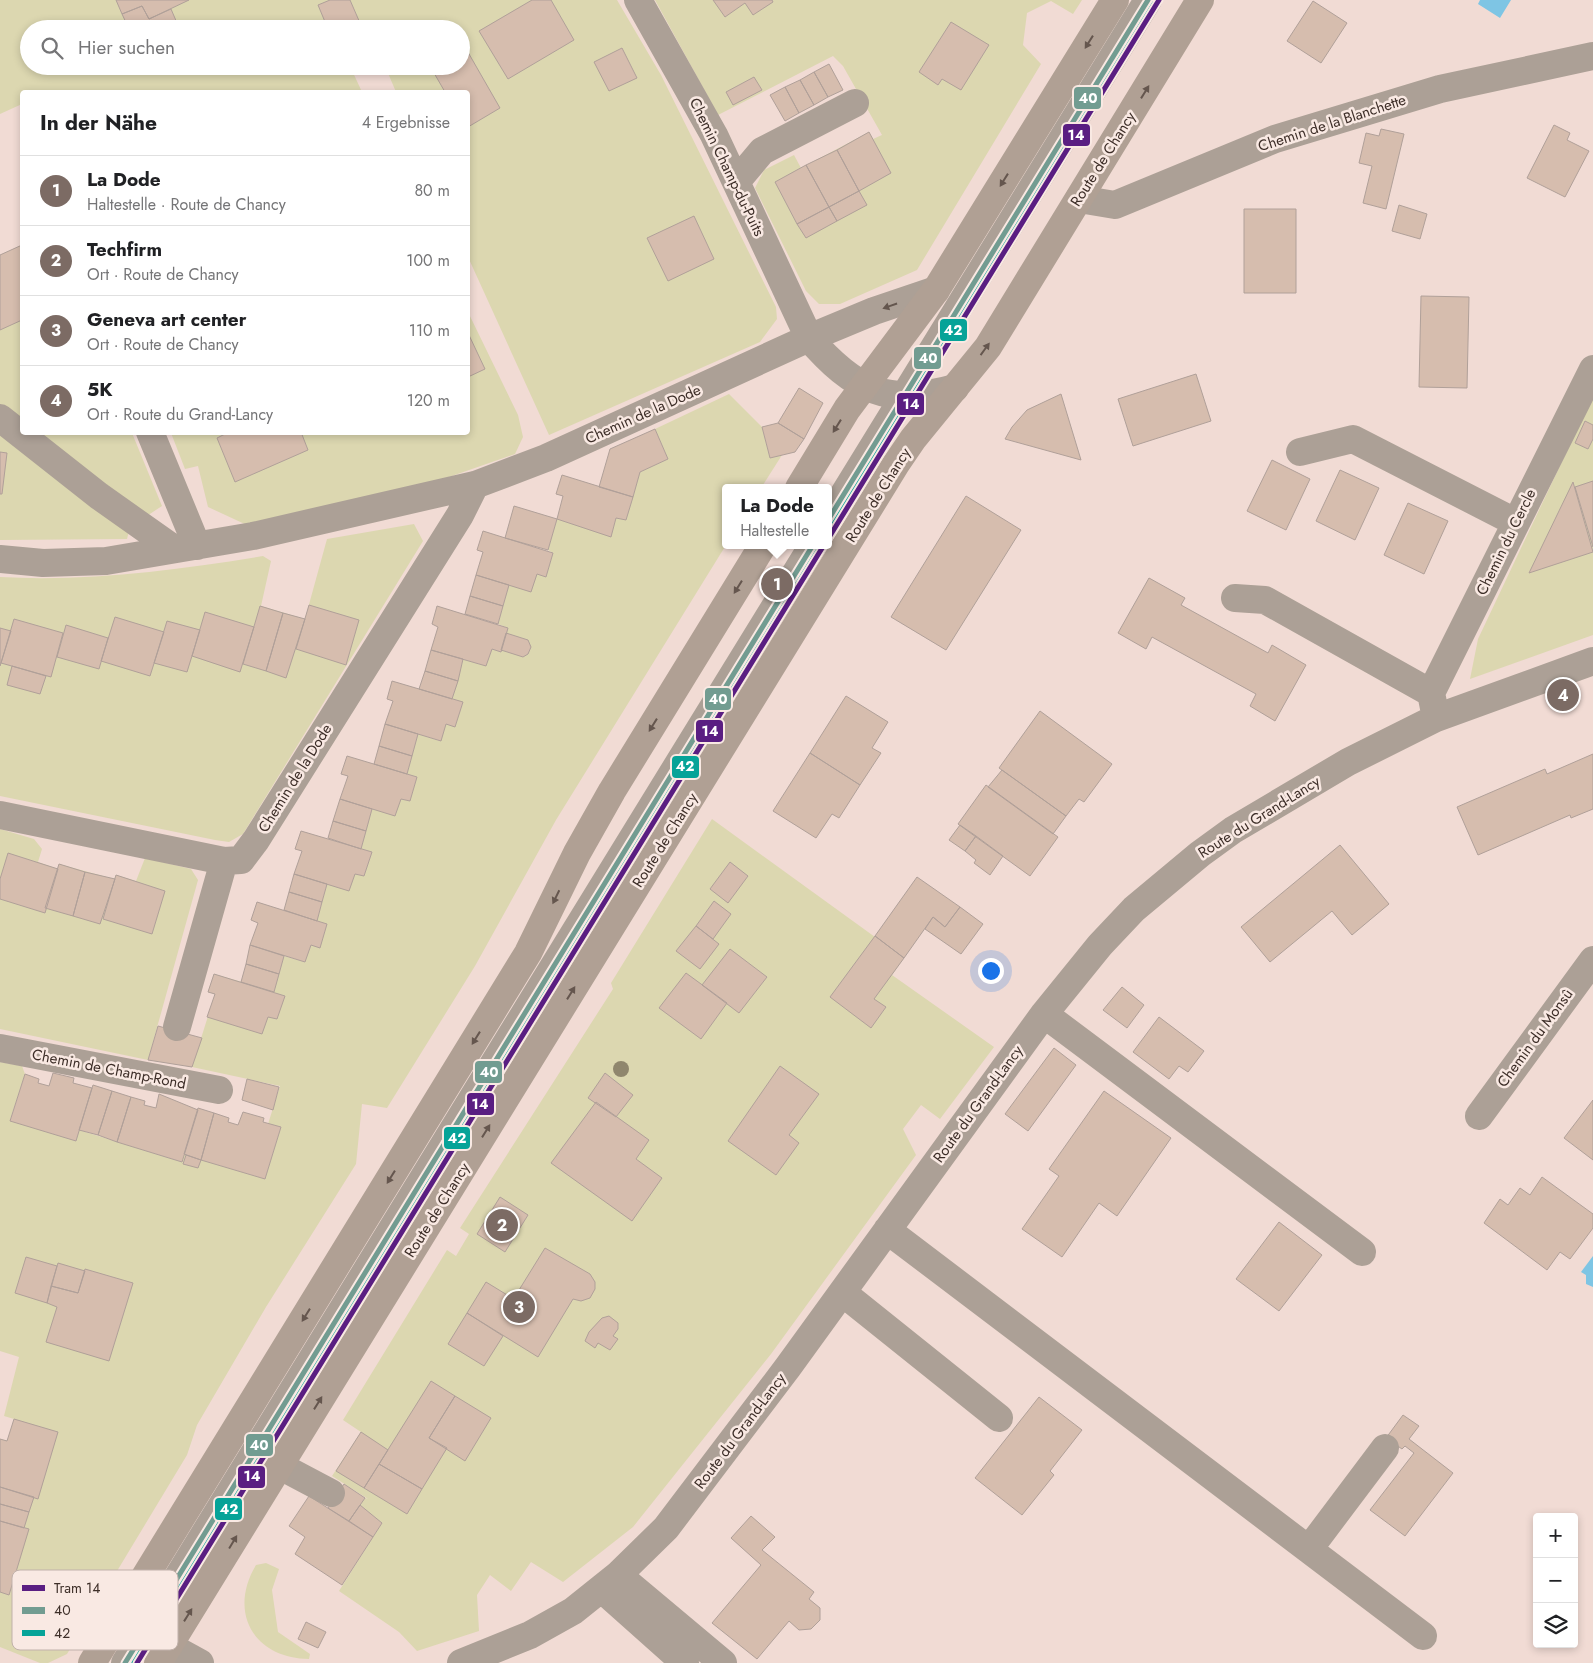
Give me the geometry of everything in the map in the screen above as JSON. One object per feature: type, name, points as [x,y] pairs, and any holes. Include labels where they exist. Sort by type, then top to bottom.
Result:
[{"type":"main road","points":[[800,484],[847,409],[936,290],[1114,0]]},
{"type":"main road","name":"Route de Chancy","points":[[178,1632],[896,464],[913,439],[988,347],[1200,0]]},
{"type":"main road","points":[[148,1570],[528,953],[578,853],[612,791],[761,549]]},
{"type":"street","name":"Chemin Champ-du-Puits","points":[[638,0],[714,135],[809,338]]},
{"type":"street","points":[[832,514],[1148,0]]},
{"type":"street","name":"Chemin de la Blanchette","points":[[1079,198],[1115,205],[1275,138],[1440,89],[1593,56]]},
{"type":"street","points":[[736,182],[762,151],[855,104]]},
{"type":"street","name":"Chemin de la Dode","points":[[0,559],[42,563],[106,561],[253,536],[475,485],[546,458],[809,338],[874,311],[936,290]]},
{"type":"street","points":[[809,338],[826,357],[865,386],[894,396],[916,397],[956,388]]},
{"type":"street","name":"Chemin du Cercle","points":[[1434,705],[1515,522],[1593,368]]},
{"type":"street","points":[[0,418],[20,434]]},
{"type":"street","points":[[22,435],[99,496],[186,548]]},
{"type":"street","points":[[151,435],[186,548]]},
{"type":"street","points":[[1300,452],[1353,438],[1515,522]]},
{"type":"street","name":"Chemin de la Dode","points":[[224,861],[241,860],[256,840],[460,515],[475,485]]},
{"type":"street","points":[[178,1576],[811,549]]},
{"type":"street","points":[[1235,598],[1265,600],[1434,705]]},
{"type":"street","name":"Route du Grand-Lancy","points":[[461,1663],[530,1635],[573,1611],[610,1582],[666,1528],[843,1293],[1044,1014],[1100,945],[1134,909],[1200,854],[1434,705],[1593,661]]},
{"type":"street","points":[[0,815],[224,861],[177,1027]]},
{"type":"street","name":"Chemin du Monsû","points":[[1479,1116],[1593,960]]},
{"type":"street","points":[[1044,1014],[1362,1252]]},
{"type":"street","name":"Chemin de Champ-Rond","points":[[0,1048],[219,1090]]},
{"type":"street","points":[[887,1230],[1423,1636]]},
{"type":"street","points":[[843,1293],[999,1418]]},
{"type":"street","points":[[1309,1549],[1386,1448]]},
{"type":"street","points":[[280,1466],[331,1493]]},
{"type":"street","points":[[610,1582],[685,1663]]},
{"type":"street","points":[[610,1582],[723,1663]]},
{"type":"street","points":[[94,1658],[106,1650]]},
{"type":"street","points":[[125,1663],[133,1650]]},
{"type":"street","points":[[164,1655],[200,1663]]},
{"type":"shaded area","points":[[0,0],[617,0],[661,75],[776,307],[777,319],[760,342],[549,435],[470,261],[470,90],[395,90],[389,75],[470,75],[470,20],[20,20],[20,75],[354,75],[361,90],[20,90],[20,105],[0,114]]},
{"type":"shaded area","points":[[655,0],[1082,0],[1073,14],[1051,1],[1027,13],[1023,45],[1041,64],[917,270],[840,304],[819,304],[806,291],[755,188],[764,170],[794,155],[801,168],[869,132],[873,139],[882,135],[843,66],[833,56],[718,115]]},
{"type":"shaded area","points":[[20,246],[20,435],[133,435],[162,506],[130,527],[127,539],[0,540],[0,255]]},
{"type":"shaded area","points":[[470,316],[518,415],[523,437],[515,454],[449,477],[249,526],[208,507],[198,466],[185,469],[172,435],[470,435]]},
{"type":"shaded area","points":[[729,394],[762,427],[770,458],[782,455],[764,484],[722,484],[722,549],[724,549],[556,820],[475,966],[387,1108],[362,1104],[356,1164],[266,1307],[197,1425],[187,1455],[118,1570],[12,1570],[12,1650],[69,1650],[67,1654],[48,1663],[40,1663],[0,1647],[0,1439],[8,1441],[14,1419],[4,1416],[19,1357],[0,1351],[0,1062],[22,1066],[25,1074],[10,1120],[76,1141],[79,1130],[182,1162],[184,1154],[265,1179],[281,1127],[268,1124],[280,1086],[192,1067],[215,994],[208,992],[214,974],[274,991],[284,956],[305,962],[311,945],[320,947],[327,924],[317,921],[327,884],[355,874],[364,876],[372,852],[361,849],[372,809],[401,799],[410,801],[417,777],[407,774],[418,734],[440,741],[446,724],[455,726],[463,703],[452,699],[463,659],[486,666],[492,649],[501,652],[508,628],[498,624],[509,585],[537,574],[546,577],[553,553],[548,550],[557,519],[611,536],[616,518],[626,520],[640,472],[668,459],[655,429]]},
{"type":"shaded area","points":[[1593,396],[1593,635],[1470,679],[1478,639]]},
{"type":"shaded area","points":[[414,524],[423,541],[243,834],[229,842],[215,840],[0,796],[0,577],[66,578],[132,574],[263,556],[271,561],[261,606],[305,619],[327,539]]},
{"type":"shaded area","points":[[712,819],[904,958],[892,975],[994,1047],[940,1119],[921,1105],[903,1129],[916,1155],[771,1354],[633,1527],[563,1582],[531,1562],[511,1591],[490,1575],[477,1595],[479,1631],[417,1651],[399,1632],[339,1591],[382,1523],[360,1505],[365,1498],[368,1499],[332,1476],[361,1432],[343,1420],[447,1250],[456,1256],[469,1234],[460,1228],[613,989],[611,983]]},
{"type":"shaded area","points":[[0,829],[34,839],[42,849],[38,862],[58,869],[59,864],[114,879],[116,875],[136,881],[145,858],[191,869],[198,880],[148,1060],[0,1029]]},
{"type":"shaded area","points":[[266,1563],[279,1569],[272,1590],[278,1632],[310,1654],[309,1659],[289,1657],[273,1650],[260,1641],[251,1629],[246,1615],[245,1599],[248,1582],[256,1565]]},
{"type":"water","points":[[1480,0],[1511,0],[1500,18],[1478,4]]},
{"type":"water","points":[[1593,1256],[1593,1287],[1586,1284],[1586,1275],[1581,1272]]},
{"type":"building","points":[[116,0],[189,0],[149,19],[142,6],[122,14]]},
{"type":"building","points":[[330,0],[350,0],[359,20],[324,20],[318,5]]},
{"type":"building","points":[[532,0],[551,0],[574,40],[508,79],[479,31]]},
{"type":"building","points":[[713,0],[772,0],[773,2],[753,15],[745,3],[725,17]]},
{"type":"building","points":[[1313,1],[1347,23],[1321,63],[1287,41]]},
{"type":"building","points":[[142,6],[149,19],[171,9],[176,20],[125,20],[122,14]]},
{"type":"building","points":[[951,22],[989,45],[961,90],[942,79],[938,85],[919,72]]},
{"type":"building","points":[[622,48],[637,78],[609,91],[594,62]]},
{"type":"building","points":[[470,56],[500,108],[470,126],[470,90],[444,90],[435,75],[470,75]]},
{"type":"building","points":[[829,64],[843,90],[828,97],[814,72]]},
{"type":"building","points":[[814,72],[828,97],[814,105],[800,80]]},
{"type":"building","points":[[754,77],[762,90],[733,105],[726,92]]},
{"type":"building","points":[[800,80],[814,105],[799,113],[785,87]]},
{"type":"building","points":[[785,87],[799,113],[785,121],[770,95]]},
{"type":"building","points":[[1554,125],[1570,133],[1567,140],[1589,151],[1565,197],[1527,178]]},
{"type":"building","points":[[1381,129],[1404,134],[1386,209],[1363,203],[1372,166],[1359,163],[1366,133],[1379,136]]},
{"type":"building","points":[[869,132],[891,173],[859,191],[837,150]]},
{"type":"building","points":[[837,150],[859,191],[829,207],[806,165]]},
{"type":"building","points":[[806,165],[829,207],[797,224],[775,182]]},
{"type":"building","points":[[859,191],[867,205],[837,221],[829,207]]},
{"type":"building","points":[[1399,205],[1427,214],[1420,239],[1392,231]]},
{"type":"building","points":[[829,207],[837,221],[806,238],[797,224]]},
{"type":"building","points":[[1244,209],[1296,209],[1296,293],[1244,293]]},
{"type":"building","points":[[694,216],[714,259],[668,281],[647,238]]},
{"type":"building","points":[[20,246],[20,321],[0,330],[0,255]]},
{"type":"building","points":[[1421,296],[1469,297],[1467,388],[1419,387]]},
{"type":"building","points":[[470,337],[485,369],[470,376]]},
{"type":"building","points":[[1196,374],[1211,421],[1133,446],[1118,399]]},
{"type":"building","points":[[799,388],[823,403],[804,439],[778,423]]},
{"type":"building","points":[[1061,394],[1081,460],[1005,439],[1012,427],[1027,410]]},
{"type":"building","points":[[1585,421],[1593,425],[1593,439],[1588,449],[1575,443]]},
{"type":"building","points":[[778,423],[804,439],[795,452],[770,458],[762,427]]},
{"type":"building","points":[[655,429],[668,459],[640,472],[633,497],[599,487],[610,449]]},
{"type":"building","points":[[223,435],[302,435],[308,450],[235,482],[217,438]]},
{"type":"building","points":[[0,452],[7,453],[2,494],[0,494]]},
{"type":"building","points":[[1272,460],[1310,479],[1286,530],[1247,511]]},
{"type":"building","points":[[1340,470],[1379,488],[1355,540],[1316,521]]},
{"type":"building","points":[[562,475],[633,497],[626,520],[616,518],[611,537],[557,519],[563,496],[556,494]]},
{"type":"building","points":[[1593,481],[1593,547],[1575,487]]},
{"type":"building","points":[[1573,482],[1593,552],[1529,573]]},
{"type":"building","points":[[966,496],[1021,530],[946,650],[891,617]]},
{"type":"building","points":[[1408,503],[1448,521],[1424,574],[1384,555]]},
{"type":"building","points":[[514,506],[557,519],[548,550],[505,538]]},
{"type":"building","points":[[483,531],[553,553],[546,577],[537,574],[531,592],[476,575],[483,552],[477,550]]},
{"type":"building","points":[[476,575],[509,585],[503,606],[470,596]]},
{"type":"building","points":[[1149,578],[1185,598],[1181,605],[1268,653],[1272,645],[1306,665],[1275,721],[1250,706],[1256,694],[1152,637],[1146,649],[1118,633]]},
{"type":"building","points":[[470,596],[503,606],[498,624],[465,614]]},
{"type":"building","points":[[309,605],[359,620],[346,665],[296,649]]},
{"type":"building","points":[[260,606],[283,613],[266,671],[243,664]]},
{"type":"building","points":[[437,606],[508,628],[501,652],[492,649],[486,666],[431,650],[438,627],[432,624]]},
{"type":"building","points":[[205,612],[254,627],[240,672],[192,656]]},
{"type":"building","points":[[283,613],[305,619],[286,678],[266,671]]},
{"type":"building","points":[[115,617],[164,632],[150,676],[101,661]]},
{"type":"building","points":[[14,619],[63,633],[51,677],[1,663]]},
{"type":"building","points":[[167,621],[200,630],[187,672],[154,663]]},
{"type":"building","points":[[66,625],[108,638],[99,669],[57,657]]},
{"type":"building","points":[[0,628],[11,631],[0,666]]},
{"type":"building","points":[[506,633],[528,640],[531,647],[528,654],[523,657],[501,650]]},
{"type":"building","points":[[431,650],[463,659],[458,681],[425,671]]},
{"type":"building","points":[[12,666],[46,676],[40,694],[7,685]]},
{"type":"building","points":[[425,671],[458,681],[452,699],[419,689]]},
{"type":"building","points":[[392,681],[463,702],[455,727],[446,724],[441,741],[385,724],[393,701],[387,699]]},
{"type":"building","points":[[846,696],[888,722],[872,748],[881,753],[860,785],[810,753]]},
{"type":"building","points":[[1040,711],[1112,764],[1084,802],[1079,799],[1066,816],[999,768]]},
{"type":"building","points":[[385,724],[418,734],[412,756],[379,746]]},
{"type":"building","points":[[379,746],[412,756],[407,774],[374,764]]},
{"type":"building","points":[[810,753],[860,785],[839,818],[832,814],[816,838],[773,811]]},
{"type":"building","points":[[1593,754],[1593,809],[1571,818],[1570,815],[1478,855],[1457,807],[1545,769],[1547,774]]},
{"type":"building","points":[[347,756],[417,777],[410,801],[401,799],[395,816],[340,799],[348,776],[341,774]]},
{"type":"building","points":[[1002,770],[1066,816],[1053,834],[988,787]]},
{"type":"building","points":[[986,785],[1058,837],[1030,876],[958,824]]},
{"type":"building","points":[[340,799],[372,809],[366,831],[333,821]]},
{"type":"building","points":[[333,821],[366,831],[361,849],[328,838]]},
{"type":"building","points":[[960,825],[976,836],[965,851],[949,840]]},
{"type":"building","points":[[301,831],[372,852],[364,876],[355,874],[349,891],[294,874],[302,851],[295,849]]},
{"type":"building","points":[[976,836],[1003,856],[990,875],[974,863],[976,860],[965,851]]},
{"type":"building","points":[[1340,845],[1389,904],[1352,935],[1332,911],[1270,962],[1241,927]]},
{"type":"building","points":[[8,853],[58,869],[45,913],[0,899],[0,879]]},
{"type":"building","points":[[730,862],[748,876],[728,903],[710,889]]},
{"type":"building","points":[[59,864],[85,872],[73,916],[45,908]]},
{"type":"building","points":[[85,872],[115,879],[100,924],[73,916]]},
{"type":"building","points":[[294,874],[327,884],[322,902],[289,892]]},
{"type":"building","points":[[116,875],[165,891],[152,934],[103,919]]},
{"type":"building","points":[[917,877],[960,907],[945,927],[933,917],[904,958],[875,936]]},
{"type":"building","points":[[289,892],[322,902],[317,921],[284,910]]},
{"type":"building","points":[[714,901],[731,914],[713,939],[696,926]]},
{"type":"building","points":[[257,902],[327,924],[320,948],[311,945],[305,962],[250,945],[258,923],[251,920]]},
{"type":"building","points":[[960,907],[983,924],[961,954],[925,929],[933,917],[945,927]]},
{"type":"building","points":[[696,926],[719,944],[700,969],[676,951]]},
{"type":"building","points":[[875,936],[904,958],[874,999],[886,1007],[871,1028],[830,997]]},
{"type":"building","points":[[250,945],[284,956],[279,974],[246,964]]},
{"type":"building","points":[[730,949],[767,977],[739,1013],[702,985]]},
{"type":"building","points":[[246,964],[279,974],[274,992],[241,982]]},
{"type":"building","points":[[686,973],[727,1003],[701,1039],[659,1008]]},
{"type":"building","points":[[214,974],[285,996],[277,1019],[268,1017],[262,1034],[207,1017],[215,994],[208,992]]},
{"type":"building","points":[[1122,987],[1144,1005],[1127,1028],[1103,1010]]},
{"type":"building","points":[[1159,1017],[1204,1051],[1188,1072],[1179,1066],[1169,1079],[1133,1052]]},
{"type":"building","points":[[158,1026],[202,1038],[192,1067],[148,1060]]},
{"type":"building","points":[[1054,1048],[1076,1065],[1028,1131],[1005,1114]]},
{"type":"building","points":[[780,1066],[819,1094],[789,1135],[799,1143],[776,1175],[728,1141]]},
{"type":"building","points":[[53,1073],[74,1078],[73,1083],[92,1088],[76,1141],[10,1121],[25,1074],[39,1079],[38,1083],[49,1086]]},
{"type":"building","points":[[605,1073],[633,1095],[616,1117],[588,1098]]},
{"type":"building","points":[[247,1079],[279,1087],[273,1110],[242,1100]]},
{"type":"building","points":[[93,1085],[112,1091],[98,1135],[79,1130]]},
{"type":"building","points":[[112,1091],[131,1097],[117,1142],[98,1135]]},
{"type":"building","points":[[1104,1091],[1171,1138],[1117,1216],[1099,1203],[1062,1257],[1022,1229],[1059,1176],[1049,1169]]},
{"type":"building","points":[[159,1094],[198,1110],[182,1162],[117,1142],[131,1097],[145,1101],[144,1105],[156,1108]]},
{"type":"building","points":[[1593,1100],[1593,1160],[1564,1138]]},
{"type":"building","points":[[596,1102],[649,1140],[636,1159],[662,1178],[632,1221],[551,1163]]},
{"type":"building","points":[[198,1108],[214,1113],[201,1160],[184,1154]]},
{"type":"building","points":[[243,1112],[264,1118],[263,1122],[281,1127],[265,1179],[201,1160],[214,1113],[229,1118],[228,1122],[238,1125]]},
{"type":"building","points":[[186,1155],[201,1160],[198,1168],[183,1164]]},
{"type":"building","points":[[1542,1177],[1593,1214],[1593,1228],[1570,1259],[1560,1252],[1547,1270],[1484,1223],[1500,1199],[1508,1205],[1520,1188],[1530,1195]]},
{"type":"building","points":[[500,1197],[528,1215],[505,1252],[477,1234]]},
{"type":"building","points":[[1279,1222],[1322,1255],[1279,1311],[1236,1279]]},
{"type":"building","points":[[545,1248],[590,1274],[595,1282],[595,1289],[590,1298],[581,1301],[573,1299],[538,1357],[467,1313],[486,1282],[517,1301],[522,1292],[519,1290]]},
{"type":"building","points":[[26,1257],[57,1266],[47,1303],[15,1293]]},
{"type":"building","points":[[58,1263],[85,1271],[78,1293],[51,1286]]},
{"type":"building","points":[[85,1269],[133,1283],[109,1361],[46,1342],[57,1307],[47,1303],[51,1286],[78,1293]]},
{"type":"building","points":[[467,1313],[503,1336],[484,1366],[448,1344]]},
{"type":"building","points":[[609,1316],[618,1323],[618,1329],[613,1336],[618,1339],[610,1350],[598,1343],[595,1348],[585,1341],[589,1332],[602,1318]]},
{"type":"building","points":[[431,1381],[455,1396],[429,1438],[447,1448],[422,1489],[379,1464]]},
{"type":"building","points":[[455,1396],[491,1418],[465,1461],[429,1438]]},
{"type":"building","points":[[1039,1397],[1082,1430],[1050,1471],[1054,1475],[1022,1515],[975,1478]]},
{"type":"building","points":[[1403,1415],[1419,1426],[1409,1439],[1453,1473],[1405,1536],[1370,1510],[1414,1453],[1405,1446],[1402,1449],[1386,1438]]},
{"type":"building","points":[[14,1419],[58,1432],[38,1499],[0,1487],[0,1439],[7,1441]]},
{"type":"building","points":[[361,1432],[388,1450],[364,1488],[336,1471]]},
{"type":"building","points":[[379,1464],[422,1489],[407,1514],[364,1488]]},
{"type":"building","points":[[344,1484],[365,1498],[349,1521],[328,1508]]},
{"type":"building","points":[[0,1487],[34,1497],[29,1512],[0,1504]]},
{"type":"building","points":[[309,1496],[373,1537],[342,1585],[295,1554],[305,1537],[289,1526]]},
{"type":"building","points":[[0,1504],[29,1512],[24,1528],[0,1521]]},
{"type":"building","points":[[360,1505],[382,1523],[373,1537],[349,1521]]},
{"type":"building","points":[[751,1516],[775,1537],[762,1550],[814,1592],[809,1599],[820,1608],[820,1620],[811,1629],[799,1630],[789,1621],[757,1659],[712,1623],[761,1565],[731,1538]]},
{"type":"building","points":[[0,1521],[29,1529],[17,1570],[12,1570],[12,1585],[9,1595],[0,1592]]},
{"type":"building","points":[[306,1622],[326,1632],[318,1648],[298,1639]]},
{"type":"tram line","name":"14","points":[[832,532],[1159,0]]},
{"type":"tram line","name":"14","points":[[178,1596],[822,549]]},
{"type":"tram line","name":"14","points":[[137,1663],[145,1650]]},
{"type":"transit line","name":"40","points":[[832,514],[1148,0]]},
{"type":"transit line","name":"42","points":[[834,524],[1154,4]]},
{"type":"transit line","name":"40","points":[[178,1577],[811,549]]},
{"type":"transit line","name":"42","points":[[178,1591],[819,549]]},
{"type":"transit line","name":"40","points":[[125,1663],[133,1650]]},
{"type":"transit line","name":"42","points":[[134,1663],[142,1650]]},
{"type":"place","name":"La Dode","points":[[777,584]]},
{"type":"place","name":"5K","points":[[1563,695]]},
{"type":"place","name":"Techfirm","points":[[502,1225]]},
{"type":"place","name":"Geneva art center","points":[[519,1307]]}]
